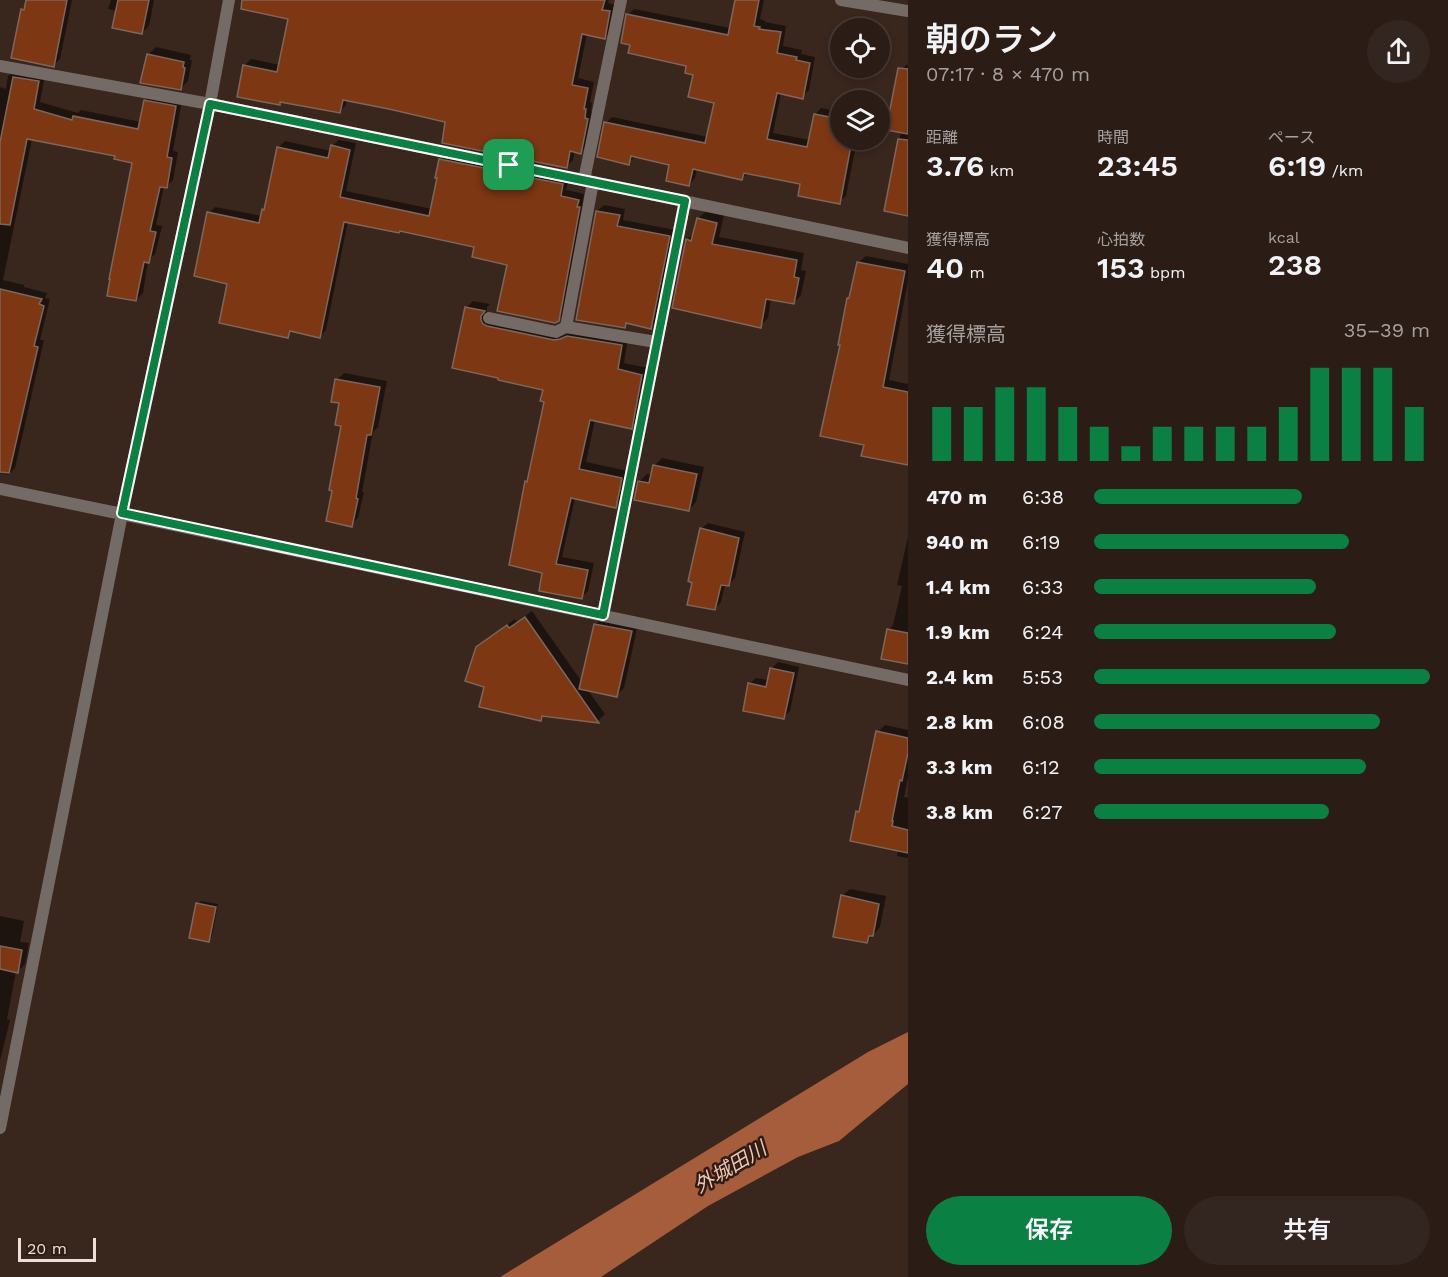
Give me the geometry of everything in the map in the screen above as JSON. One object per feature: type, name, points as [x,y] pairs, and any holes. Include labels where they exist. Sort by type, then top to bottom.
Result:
[{"type":"street","points":[[0,1128],[122,513],[210,104],[229,0]]},
{"type":"street","points":[[566,327],[588,181],[621,0]]},
{"type":"street","points":[[841,0],[908,11]]},
{"type":"street","points":[[0,66],[210,104],[908,248]]},
{"type":"street","points":[[603,615],[685,201]]},
{"type":"street","points":[[489,318],[556,332],[566,327],[656,342]]},
{"type":"street","points":[[0,489],[908,680]]},
{"type":"water","name":"外城田川","points":[[908,1032],[908,1084],[839,1141],[798,1157],[708,1206],[601,1277],[500,1277],[868,1052]]},
{"type":"building","points":[[26,0],[67,0],[54,67],[11,58],[21,9],[24,10]]},
{"type":"building","points":[[118,0],[149,0],[142,34],[112,28]]},
{"type":"building","points":[[242,0],[605,0],[602,10],[610,11],[605,39],[582,34],[572,85],[588,88],[584,109],[586,109],[585,118],[588,119],[581,154],[570,151],[567,168],[442,143],[445,122],[389,109],[343,100],[340,113],[237,97],[243,65],[277,72],[288,19],[241,9]]},
{"type":"building","points":[[735,0],[759,0],[754,26],[760,27],[759,29],[781,32],[777,53],[797,57],[796,60],[810,63],[803,99],[777,93],[767,139],[807,147],[814,114],[830,117],[830,150],[850,150],[840,204],[798,196],[800,184],[744,173],[742,180],[693,169],[689,186],[666,181],[669,165],[631,156],[629,165],[597,157],[604,122],[705,143],[714,103],[688,97],[693,75],[685,73],[686,66],[628,53],[630,45],[621,43],[626,14],[728,35]]},
{"type":"building","points":[[147,54],[184,62],[181,90],[140,83]]},
{"type":"building","points":[[898,68],[908,69],[908,134],[890,131],[890,109]]},
{"type":"building","points":[[13,77],[39,81],[34,109],[72,120],[73,116],[138,129],[144,100],[176,106],[167,157],[172,158],[167,188],[160,187],[150,231],[156,232],[149,263],[144,262],[136,301],[107,296],[132,163],[114,159],[115,156],[27,139],[10,225],[0,224],[0,142]]},
{"type":"building","points":[[898,139],[908,140],[908,216],[884,211]]},
{"type":"building","points":[[331,145],[350,150],[340,197],[429,216],[439,159],[563,184],[561,196],[579,200],[577,207],[580,207],[559,321],[555,323],[497,311],[507,265],[472,257],[474,247],[344,222],[320,338],[290,331],[288,338],[219,323],[227,284],[194,276],[207,212],[259,223],[262,209],[264,210],[277,147],[328,158]]},
{"type":"building","points":[[596,211],[620,215],[617,226],[670,236],[651,329],[626,323],[625,328],[576,320]]},
{"type":"building","points":[[697,218],[717,223],[712,244],[797,260],[794,277],[799,278],[794,304],[766,299],[761,328],[672,308],[686,239],[691,241]]},
{"type":"building","points":[[857,262],[905,271],[883,387],[908,392],[908,465],[861,456],[864,445],[820,436],[840,345],[838,345],[847,298],[849,298]]},
{"type":"building","points":[[0,289],[42,299],[39,304],[44,306],[34,346],[38,347],[9,473],[0,472]]},
{"type":"building","points":[[465,307],[485,311],[481,320],[487,326],[554,340],[567,336],[622,345],[618,369],[642,375],[632,429],[590,420],[579,469],[622,478],[616,508],[571,498],[556,564],[588,570],[582,599],[539,591],[542,573],[509,565],[525,481],[527,482],[544,402],[540,401],[543,390],[452,368]]},
{"type":"building","points":[[335,379],[380,387],[371,435],[367,435],[352,527],[326,521],[332,491],[329,490],[341,426],[335,425],[339,403],[331,402]]},
{"type":"building","points":[[653,465],[697,474],[689,511],[634,500],[638,481],[649,483]]},
{"type":"building","points":[[700,528],[739,538],[729,586],[721,585],[715,610],[687,605],[692,583],[688,581]]},
{"type":"building","points":[[525,617],[599,723],[542,716],[541,721],[479,707],[484,687],[465,681],[476,647],[507,625],[509,628]]},
{"type":"building","points":[[594,624],[632,631],[617,697],[579,689]]},
{"type":"building","points":[[887,629],[908,633],[908,664],[881,659]]},
{"type":"building","points":[[770,668],[794,673],[784,719],[743,711],[748,683],[766,687]]},
{"type":"building","points":[[876,731],[908,738],[908,753],[902,781],[900,780],[892,826],[908,830],[908,853],[850,841],[856,811],[859,812]]},
{"type":"building","points":[[841,895],[879,904],[873,936],[869,936],[867,943],[833,937]]},
{"type":"building","points":[[196,903],[216,907],[209,942],[189,938]]},
{"type":"building","points":[[0,946],[22,950],[18,973],[0,969]]},
{"type":"route","points":[[210,104],[509,165],[685,201],[603,615],[122,513],[210,104]]}]
